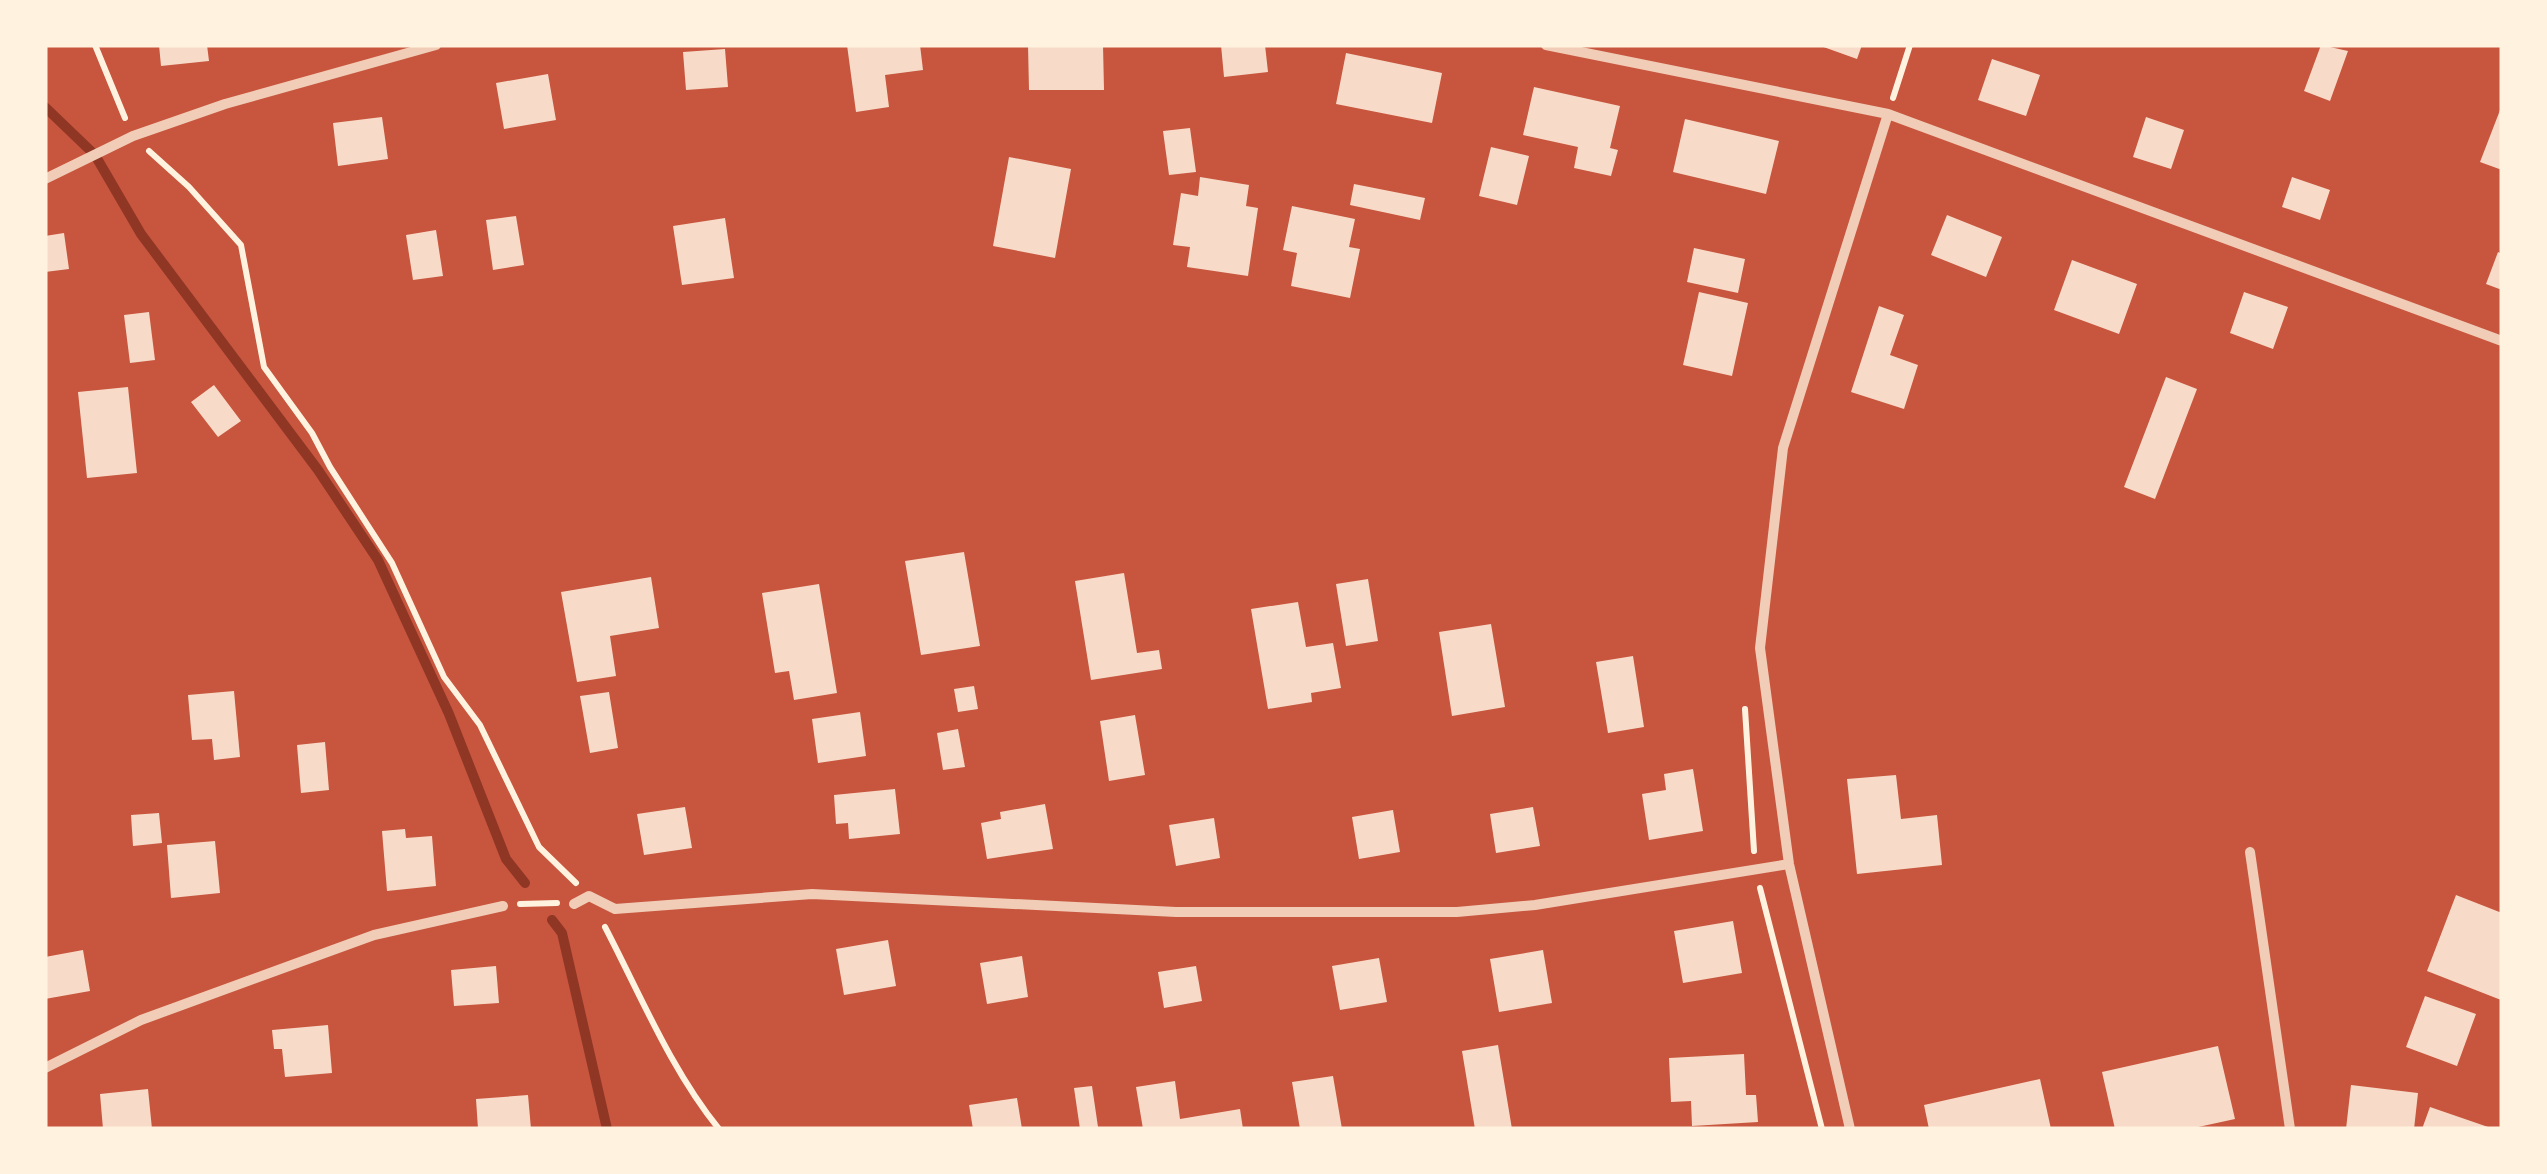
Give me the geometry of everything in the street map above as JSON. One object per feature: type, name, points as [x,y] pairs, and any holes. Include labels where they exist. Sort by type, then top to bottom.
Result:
[{"type":"street","points":[[45,179],[133,136],[248,97],[436,45]]},
{"type":"street","points":[[1546,45],[1888,114],[2502,341]]},
{"type":"street","points":[[1850,1129],[1789,864],[1760,648],[1783,448],[1888,114]]},
{"type":"street","points":[[2250,852],[2290,1129]]},
{"type":"street","points":[[574,904],[589,896],[615,909],[812,894],[1176,912],[1457,912],[1534,905],[1789,864]]},
{"type":"street","points":[[45,1068],[142,1020],[374,935],[503,906]]},
{"type":"path","points":[[95,45],[133,136],[241,244],[264,367],[312,432],[392,563],[444,676],[480,725],[539,847],[589,896],[671,1052],[704,1111],[719,1129]]},
{"type":"path","points":[[1888,114],[1910,45]]},
{"type":"path","points":[[503,906],[574,904]]},
{"type":"building","points":[[159,45],[207,45],[209,61],[161,66]]},
{"type":"building","points":[[847,45],[920,45],[923,70],[885,75],[889,107],[856,112]]},
{"type":"building","points":[[1028,45],[1103,45],[1104,90],[1029,90]]},
{"type":"building","points":[[1221,45],[1265,45],[1268,72],[1224,77]]},
{"type":"building","points":[[1818,45],[1862,45],[1857,59]]},
{"type":"building","points":[[2321,45],[2348,51],[2330,101],[2304,91]]},
{"type":"building","points":[[725,49],[728,87],[686,90],[683,52]]},
{"type":"building","points":[[1346,53],[1442,73],[1432,123],[1336,104]]},
{"type":"building","points":[[1992,59],[2040,75],[2026,116],[1978,100]]},
{"type":"building","points":[[548,74],[556,120],[504,129],[496,83]]},
{"type":"building","points":[[1534,87],[1620,106],[1610,148],[1618,150],[1611,176],[1574,168],[1578,147],[1523,135]]},
{"type":"building","points":[[2502,105],[2502,170],[2480,162]]},
{"type":"building","points":[[382,117],[388,159],[338,166],[333,123]]},
{"type":"building","points":[[2146,117],[2184,130],[2171,169],[2133,157]]},
{"type":"building","points":[[1685,119],[1779,141],[1766,194],[1673,172]]},
{"type":"building","points":[[1190,128],[1196,172],[1169,175],[1163,131]]},
{"type":"building","points":[[1491,147],[1529,156],[1517,205],[1479,196]]},
{"type":"building","points":[[1009,157],[1071,169],[1055,258],[993,246]]},
{"type":"building","points":[[1200,177],[1249,185],[1246,206],[1258,208],[1248,276],[1187,267],[1190,247],[1173,245],[1181,193],[1198,196]]},
{"type":"building","points":[[2292,177],[2330,190],[2320,220],[2282,207]]},
{"type":"building","points":[[1354,184],[1425,198],[1420,220],[1350,205]]},
{"type":"building","points":[[1292,206],[1355,219],[1349,247],[1360,249],[1350,298],[1291,286],[1297,253],[1283,250]]},
{"type":"building","points":[[1947,215],[2002,237],[1986,277],[1931,255]]},
{"type":"building","points":[[516,216],[524,265],[493,270],[486,220]]},
{"type":"building","points":[[725,218],[734,278],[682,285],[673,226]]},
{"type":"building","points":[[436,230],[443,276],[413,280],[406,235]]},
{"type":"building","points":[[64,233],[69,269],[45,272],[45,236]]},
{"type":"building","points":[[1694,248],[1745,259],[1738,293],[1687,282]]},
{"type":"building","points":[[2498,252],[2502,254],[2502,290],[2486,284]]},
{"type":"building","points":[[2072,260],[2137,284],[2119,334],[2054,310]]},
{"type":"building","points":[[1699,292],[1748,303],[1732,376],[1683,365]]},
{"type":"building","points":[[2244,292],[2288,307],[2273,349],[2230,333]]},
{"type":"building","points":[[1879,306],[1904,315],[1890,355],[1918,365],[1904,409],[1851,392]]},
{"type":"building","points":[[149,312],[155,360],[130,363],[124,315]]},
{"type":"building","points":[[2166,377],[2197,389],[2155,499],[2124,487]]},
{"type":"building","points":[[214,385],[241,421],[218,437],[191,402]]},
{"type":"building","points":[[128,387],[137,473],[87,478],[78,392]]},
{"type":"building","points":[[964,552],[980,646],[921,655],[905,561]]},
{"type":"building","points":[[1124,573],[1137,653],[1159,650],[1162,669],[1091,680],[1075,581]]},
{"type":"building","points":[[651,577],[659,628],[610,636],[616,676],[577,682],[561,592]]},
{"type":"building","points":[[1368,579],[1378,641],[1346,646],[1336,584]]},
{"type":"building","points":[[819,584],[837,693],[794,700],[789,671],[775,673],[762,593]]},
{"type":"building","points":[[1298,602],[1306,647],[1333,643],[1341,688],[1311,693],[1312,702],[1268,709],[1251,609]]},
{"type":"building","points":[[1491,624],[1505,707],[1452,716],[1439,632]]},
{"type":"building","points":[[1633,656],[1644,727],[1608,733],[1596,662]]},
{"type":"building","points":[[974,686],[978,709],[958,712],[954,689]]},
{"type":"building","points":[[234,691],[240,757],[214,760],[212,739],[192,740],[188,695]]},
{"type":"building","points":[[609,692],[618,748],[590,753],[580,696]]},
{"type":"building","points":[[860,712],[866,756],[818,763],[812,719]]},
{"type":"building","points":[[1135,715],[1145,775],[1109,781],[1100,721]]},
{"type":"building","points":[[958,729],[965,767],[943,770],[937,733]]},
{"type":"building","points":[[325,742],[329,790],[301,793],[297,745]]},
{"type":"building","points":[[1693,769],[1703,831],[1649,840],[1642,794],[1666,790],[1664,774]]},
{"type":"building","points":[[1896,775],[1901,819],[1937,815],[1942,865],[1857,874],[1847,779]]},
{"type":"building","points":[[895,789],[900,834],[849,839],[848,823],[836,824],[834,795]]},
{"type":"building","points":[[1045,804],[1053,849],[987,859],[981,823],[1001,819],[1000,812]]},
{"type":"building","points":[[685,807],[692,848],[644,855],[637,814]]},
{"type":"building","points":[[1533,807],[1540,846],[1496,853],[1490,814]]},
{"type":"building","points":[[1393,810],[1400,852],[1359,859],[1352,817]]},
{"type":"building","points":[[159,813],[162,843],[133,846],[131,815]]},
{"type":"building","points":[[1214,818],[1220,858],[1176,866],[1169,825]]},
{"type":"building","points":[[405,829],[406,838],[432,836],[436,886],[387,891],[382,831]]},
{"type":"building","points":[[215,841],[220,893],[171,898],[167,845]]},
{"type":"building","points":[[2456,895],[2502,913],[2501,1000],[2427,971]]},
{"type":"building","points":[[1733,921],[1742,973],[1683,983],[1674,931]]},
{"type":"building","points":[[888,940],[896,986],[844,995],[836,949]]},
{"type":"building","points":[[83,950],[90,991],[45,999],[45,957]]},
{"type":"building","points":[[1543,950],[1552,1003],[1499,1012],[1490,959]]},
{"type":"building","points":[[1022,956],[1028,997],[987,1004],[980,963]]},
{"type":"building","points":[[1379,958],[1387,1002],[1340,1010],[1332,966]]},
{"type":"building","points":[[496,966],[499,1003],[454,1006],[451,970]]},
{"type":"building","points":[[1196,966],[1202,1001],[1164,1008],[1158,972]]},
{"type":"building","points":[[2425,996],[2476,1014],[2457,1066],[2406,1047]]},
{"type":"building","points":[[328,1025],[332,1073],[285,1077],[282,1049],[274,1049],[272,1030]]},
{"type":"building","points":[[1498,1045],[1512,1129],[1475,1129],[1462,1051]]},
{"type":"building","points":[[2218,1046],[2235,1119],[2189,1129],[2115,1129],[2102,1072]]},
{"type":"building","points":[[1744,1054],[1746,1095],[1756,1095],[1758,1122],[1692,1126],[1691,1101],[1671,1102],[1669,1058]]},
{"type":"building","points":[[1333,1076],[1342,1129],[1300,1129],[1292,1082]]},
{"type":"building","points":[[2040,1079],[2051,1129],[1929,1129],[1924,1105]]},
{"type":"building","points":[[1175,1081],[1180,1119],[1240,1109],[1243,1129],[1143,1129],[1136,1087]]},
{"type":"building","points":[[2351,1085],[2418,1093],[2414,1129],[2346,1129]]},
{"type":"building","points":[[1092,1086],[1098,1127],[1080,1129],[1074,1088]]},
{"type":"building","points":[[148,1089],[152,1129],[103,1129],[100,1094]]},
{"type":"building","points":[[528,1095],[531,1129],[478,1129],[476,1099]]},
{"type":"building","points":[[1017,1098],[1022,1129],[973,1129],[969,1105]]},
{"type":"building","points":[[2430,1107],[2491,1128],[2491,1129],[2422,1129]]},
{"type":"waterway","points":[[45,107],[95,155],[141,234],[318,470],[378,560],[449,714],[506,859],[525,883]]},
{"type":"waterway","points":[[552,920],[562,933],[607,1129]]}]
